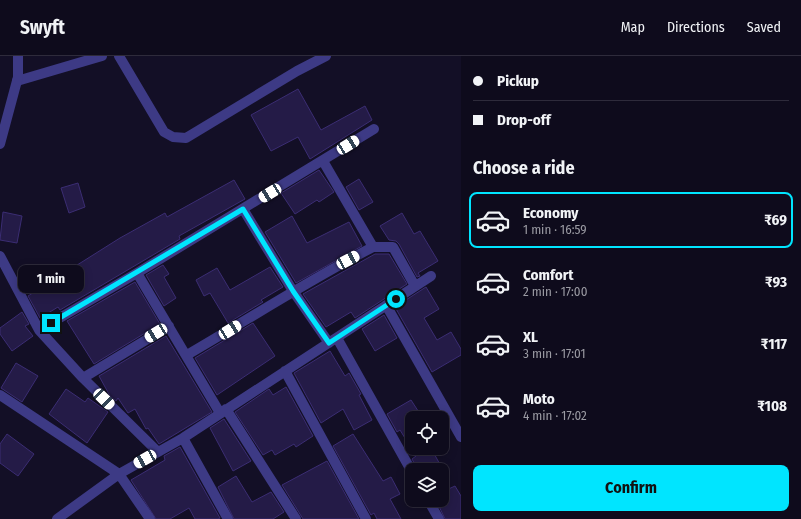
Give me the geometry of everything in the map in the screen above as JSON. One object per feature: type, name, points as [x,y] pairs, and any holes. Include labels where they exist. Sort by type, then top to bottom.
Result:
[{"type":"street","points":[[0,144],[17,81],[18,56]]},
{"type":"street","points":[[17,81],[102,56]]},
{"type":"street","points":[[119,56],[164,132],[173,138],[186,138],[297,71],[326,56]]},
{"type":"street","points":[[39,330],[138,273],[374,129]]},
{"type":"street","points":[[323,161],[372,247]]},
{"type":"street","points":[[243,209],[293,291],[333,340],[407,463]]},
{"type":"street","points":[[187,355],[293,291],[372,247],[393,247],[414,286]]},
{"type":"street","points":[[0,256],[39,330],[83,378],[158,452]]},
{"type":"street","points":[[138,273],[187,355],[296,519]]},
{"type":"street","points":[[57,519],[119,474],[183,438],[431,276]]},
{"type":"street","points":[[386,305],[461,437]]},
{"type":"street","points":[[83,378],[169,326]]},
{"type":"street","points":[[285,371],[366,519]]},
{"type":"street","points":[[0,395],[119,474],[150,519]]},
{"type":"street","points":[[183,438],[228,519]]},
{"type":"street","points":[[432,507],[439,519]]},
{"type":"building","points":[[298,89],[321,130],[365,106],[372,120],[310,159],[298,137],[271,151],[251,115]]},
{"type":"building","points":[[319,170],[334,192],[319,202],[317,200],[295,214],[281,193]]},
{"type":"building","points":[[359,179],[373,202],[359,210],[346,187]]},
{"type":"building","points":[[234,180],[245,199],[179,236],[180,239],[60,310],[58,307],[40,318],[28,296],[120,238],[165,213],[167,217]]},
{"type":"building","points":[[78,183],[85,207],[69,213],[61,188]]},
{"type":"building","points":[[3,212],[22,216],[17,243],[0,240]]},
{"type":"building","points":[[402,213],[414,234],[420,231],[438,261],[418,273],[420,276],[417,277],[399,244],[396,241],[389,240],[380,226]]},
{"type":"building","points":[[292,216],[307,243],[349,222],[362,246],[296,283],[265,232]]},
{"type":"building","points":[[375,254],[389,254],[407,284],[355,318],[351,312],[326,327],[303,294]]},
{"type":"building","points":[[163,265],[169,274],[164,277],[176,298],[164,306],[146,275]]},
{"type":"building","points":[[270,267],[283,287],[261,300],[263,302],[228,323],[210,293],[204,296],[196,280],[217,268],[230,290]]},
{"type":"building","points":[[135,282],[160,324],[94,364],[67,321]]},
{"type":"building","points":[[426,287],[439,309],[424,318],[437,340],[451,332],[461,349],[461,355],[432,372],[395,307]]},
{"type":"building","points":[[22,312],[29,324],[25,326],[33,336],[12,351],[0,334],[0,328]]},
{"type":"building","points":[[384,315],[397,338],[375,351],[362,329]]},
{"type":"building","points":[[253,323],[275,356],[217,395],[195,358]]},
{"type":"building","points":[[166,336],[212,412],[159,444],[148,428],[146,429],[135,409],[128,413],[118,398],[116,401],[110,396],[99,376]]},
{"type":"building","points":[[330,351],[345,376],[349,373],[361,394],[359,395],[372,420],[354,430],[343,409],[321,423],[294,373]]},
{"type":"building","points":[[16,363],[38,376],[22,402],[1,388]]},
{"type":"building","points":[[286,387],[313,436],[296,447],[294,444],[275,455],[272,450],[263,455],[235,412],[269,389],[273,395]]},
{"type":"building","points":[[66,389],[85,402],[88,398],[108,412],[87,443],[49,414]]},
{"type":"building","points":[[411,400],[418,411],[405,411],[405,438],[400,430],[397,432],[387,414]]},
{"type":"building","points":[[224,419],[251,461],[233,471],[210,428]]},
{"type":"building","points":[[7,434],[34,454],[18,476],[0,463],[0,444]]},
{"type":"building","points":[[353,434],[383,481],[391,477],[400,494],[390,499],[401,519],[377,519],[374,513],[371,515],[333,446]]},
{"type":"building","points":[[180,447],[220,518],[195,519],[189,508],[170,519],[156,519],[131,480],[165,460],[164,456]]},
{"type":"building","points":[[435,455],[439,463],[414,463],[412,459],[416,456]]},
{"type":"building","points":[[327,461],[359,519],[303,519],[282,485]]},
{"type":"building","points":[[236,476],[252,502],[271,492],[284,512],[273,519],[234,519],[218,487]]},
{"type":"building","points":[[455,486],[461,496],[461,519],[445,519],[439,507],[449,507],[449,489]]},
{"type":"route","points":[[51,323],[138,273],[243,209],[293,291],[329,343],[396,299]]}]
